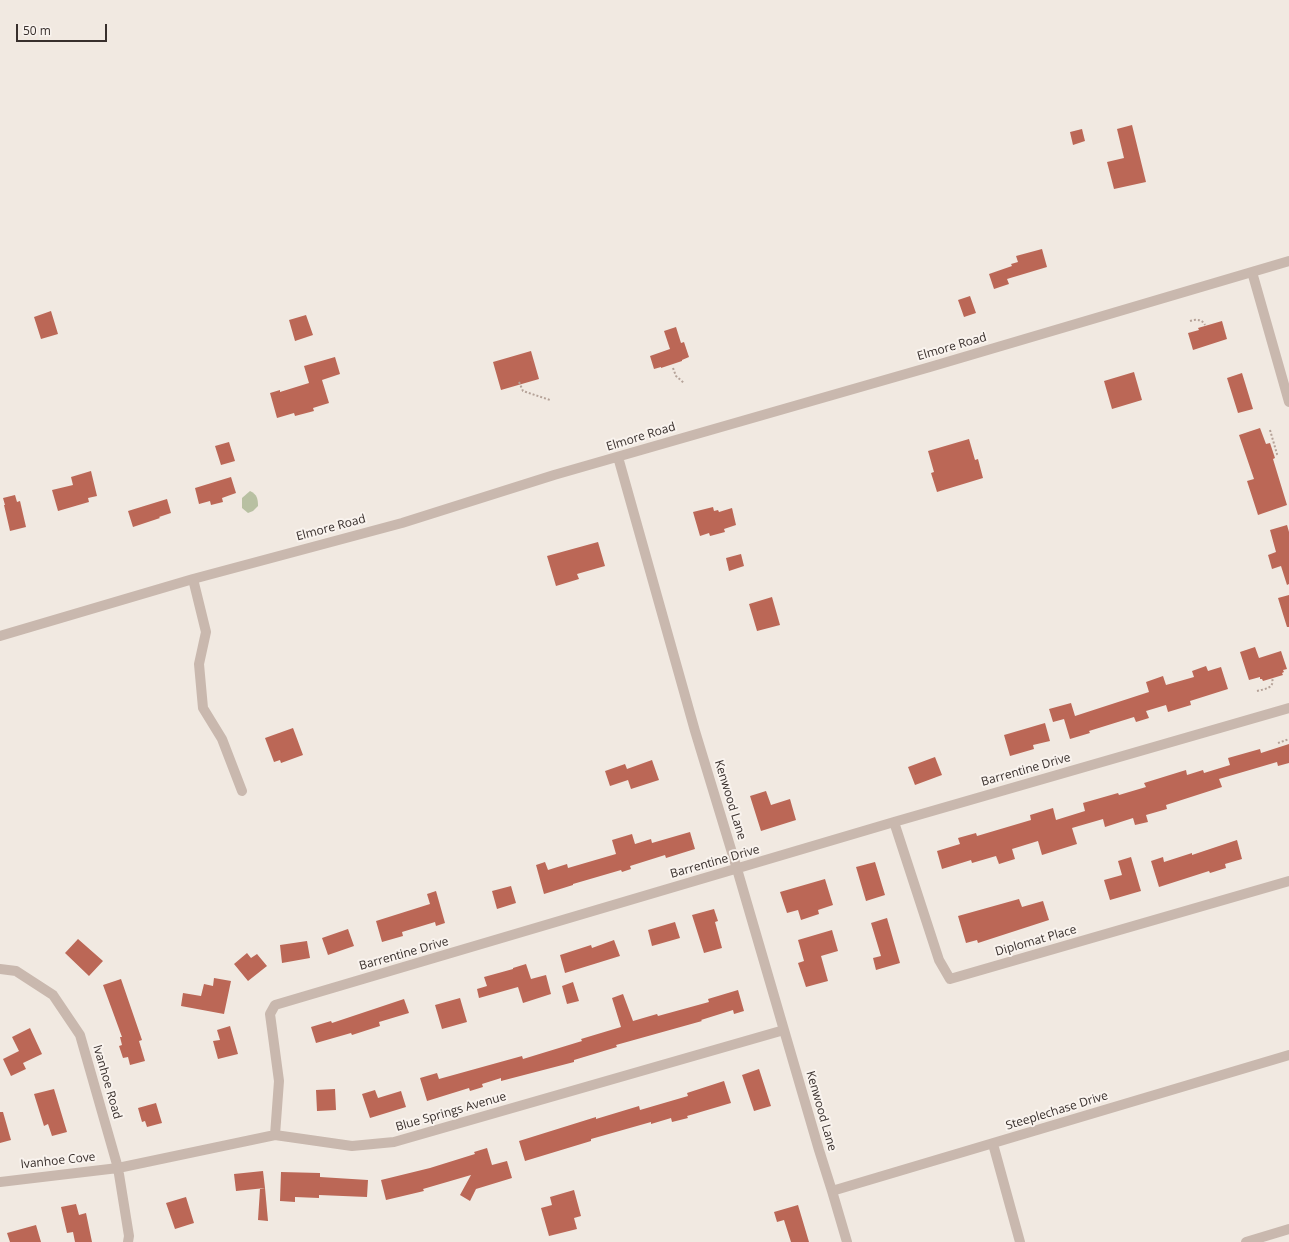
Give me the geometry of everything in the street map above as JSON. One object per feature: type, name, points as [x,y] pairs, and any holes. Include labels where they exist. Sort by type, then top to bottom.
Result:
[{"type":"street","name":"Elmore Road","points":[[0,636],[193,578],[402,523],[618,457],[1289,261]]},
{"type":"street","points":[[1252,272],[1289,402]]},
{"type":"street","name":"Kenwood Lane","points":[[618,457],[693,724],[847,1242]]},
{"type":"street","points":[[193,578],[206,632],[199,664],[203,708],[222,739],[242,791]]},
{"type":"street","name":"Barrentine Drive","points":[[275,1135],[279,1081],[270,1014],[275,1005],[894,822],[1289,708]]},
{"type":"street","name":"Diplomat Place","points":[[894,822],[938,960],[950,979],[1289,881]]},
{"type":"street","name":"Ivanhoe Road","points":[[0,969],[16,971],[53,995],[80,1035],[118,1168],[129,1236],[128,1242]]},
{"type":"street","name":"Blue Springs Avenue","points":[[118,1168],[275,1135],[352,1146],[394,1142],[784,1030]]},
{"type":"street","name":"Steeplechase Drive","points":[[832,1191],[1289,1055]]},
{"type":"street","points":[[993,1144],[1020,1242]]},
{"type":"street","name":"Ivanhoe Cove","points":[[0,1182],[118,1168]]},
{"type":"street","points":[[1246,1242],[1289,1229]]},
{"type":"path","points":[[1190,321],[1202,321],[1205,325]]},
{"type":"path","points":[[673,368],[676,376],[684,383]]},
{"type":"path","points":[[520,382],[523,391],[550,400]]},
{"type":"path","points":[[1270,430],[1277,454],[1274,455]]},
{"type":"path","points":[[1257,691],[1272,685],[1272,678]]},
{"type":"path","points":[[1278,742],[1289,739]]},
{"type":"green space","points":[[250,491],[257,497],[258,506],[253,511],[248,513],[242,508],[242,498]]},
{"type":"building","points":[[1132,125],[1146,182],[1114,189],[1107,162],[1124,158],[1117,129]]},
{"type":"building","points":[[1082,129],[1085,141],[1073,145],[1070,132]]},
{"type":"building","points":[[1042,249],[1047,267],[1007,279],[1009,284],[994,289],[989,274],[1012,266],[1011,264],[1018,262],[1016,256]]},
{"type":"building","points":[[970,296],[976,313],[964,317],[958,300]]},
{"type":"building","points":[[51,311],[58,334],[41,339],[34,317]]},
{"type":"building","points":[[306,315],[313,335],[295,341],[289,320]]},
{"type":"building","points":[[1222,321],[1227,339],[1193,350],[1188,333],[1199,330],[1198,328]]},
{"type":"building","points":[[676,327],[681,343],[684,342],[689,357],[682,361],[654,369],[650,356],[670,349],[664,331]]},
{"type":"building","points":[[531,351],[539,379],[501,390],[493,362]]},
{"type":"building","points":[[335,357],[340,374],[322,380],[329,403],[313,408],[314,411],[295,416],[294,413],[277,418],[270,393],[280,390],[280,392],[309,383],[304,366]]},
{"type":"building","points":[[1134,372],[1142,400],[1112,409],[1104,381]]},
{"type":"building","points":[[1242,373],[1253,409],[1238,413],[1227,378]]},
{"type":"building","points":[[1260,428],[1266,444],[1270,443],[1275,458],[1273,459],[1287,505],[1258,515],[1247,481],[1254,479],[1239,435]]},
{"type":"building","points":[[969,439],[975,460],[978,459],[983,478],[937,492],[931,473],[934,472],[928,451]]},
{"type":"building","points":[[229,442],[235,461],[221,465],[215,446]]},
{"type":"building","points":[[91,471],[97,496],[88,498],[89,502],[58,511],[52,490],[73,485],[71,477]]},
{"type":"building","points":[[231,477],[236,493],[222,498],[223,502],[211,505],[210,501],[199,504],[195,488]]},
{"type":"building","points":[[15,495],[17,502],[20,501],[26,527],[10,531],[3,498]]},
{"type":"building","points":[[167,499],[171,513],[133,527],[128,511]]},
{"type":"building","points":[[713,507],[714,511],[718,510],[719,512],[732,508],[736,525],[724,529],[725,532],[710,536],[709,533],[700,536],[693,512]]},
{"type":"building","points":[[1287,525],[1289,532],[1289,584],[1287,585],[1281,566],[1272,569],[1268,555],[1276,552],[1270,530]]},
{"type":"building","points":[[598,542],[605,566],[577,574],[579,579],[556,586],[547,556]]},
{"type":"building","points":[[741,554],[744,566],[729,571],[726,558]]},
{"type":"building","points":[[1289,595],[1289,627],[1287,627],[1278,598]]},
{"type":"building","points":[[772,597],[780,625],[757,631],[749,604]]},
{"type":"building","points":[[1255,647],[1259,658],[1281,651],[1287,669],[1283,670],[1283,675],[1263,681],[1260,677],[1249,680],[1240,652]]},
{"type":"building","points":[[1206,666],[1208,671],[1221,667],[1228,689],[1190,701],[1191,705],[1168,712],[1166,705],[1146,711],[1149,718],[1136,722],[1134,717],[1089,731],[1090,733],[1070,739],[1064,719],[1053,722],[1049,709],[1071,703],[1075,716],[1149,692],[1146,682],[1163,676],[1166,685],[1194,677],[1192,671]]},
{"type":"building","points":[[1045,723],[1050,741],[1033,745],[1034,749],[1010,756],[1004,735]]},
{"type":"building","points":[[293,728],[303,755],[281,763],[280,760],[274,762],[265,738]]},
{"type":"building","points":[[1289,744],[1289,763],[1278,766],[1277,762],[1219,779],[1222,787],[1166,805],[1167,809],[1146,815],[1148,822],[1135,825],[1133,818],[1105,827],[1103,819],[1072,828],[1077,844],[1042,855],[1038,841],[1012,849],[1015,859],[999,864],[996,856],[972,863],[971,860],[942,869],[937,851],[960,844],[958,838],[976,833],[977,836],[1031,820],[1030,815],[1053,808],[1056,820],[1085,811],[1083,803],[1146,787],[1144,783],[1186,770],[1187,775],[1203,770],[1204,773],[1230,765],[1228,758],[1260,749],[1261,753]]},
{"type":"building","points":[[935,757],[942,775],[915,785],[908,767]]},
{"type":"building","points":[[652,760],[659,780],[631,789],[628,780],[610,786],[605,771],[625,764],[627,769]]},
{"type":"building","points":[[766,791],[771,805],[790,799],[796,820],[761,831],[750,796]]},
{"type":"building","points":[[690,832],[695,849],[666,858],[665,855],[630,866],[631,869],[622,872],[621,870],[544,894],[536,865],[545,862],[548,870],[567,864],[568,868],[616,854],[612,840],[632,834],[635,844],[651,839],[652,843]]},
{"type":"building","points":[[1237,840],[1242,859],[1225,864],[1226,868],[1210,873],[1209,871],[1159,887],[1151,861],[1163,857],[1164,862],[1192,853],[1192,855]]},
{"type":"building","points":[[1131,857],[1141,891],[1110,900],[1104,880],[1122,875],[1118,861]]},
{"type":"building","points":[[875,862],[885,895],[866,901],[856,867]]},
{"type":"building","points":[[825,879],[833,905],[818,910],[819,914],[801,920],[798,910],[787,913],[780,892]]},
{"type":"building","points":[[511,886],[516,903],[497,909],[492,891]]},
{"type":"building","points":[[436,891],[445,923],[436,926],[435,922],[402,932],[403,936],[382,942],[376,921],[430,904],[427,894]]},
{"type":"building","points":[[1019,899],[1022,907],[1043,901],[1049,920],[978,943],[977,940],[966,943],[958,916]]},
{"type":"building","points":[[714,909],[718,921],[715,922],[722,948],[704,953],[692,915]]},
{"type":"building","points":[[887,918],[900,963],[876,970],[873,958],[881,956],[871,923]]},
{"type":"building","points":[[675,922],[680,938],[652,946],[648,930]]},
{"type":"building","points":[[348,929],[354,946],[328,955],[322,938]]},
{"type":"building","points":[[832,930],[838,951],[821,956],[828,981],[806,987],[798,963],[804,961],[798,940]]},
{"type":"building","points":[[78,939],[103,961],[89,976],[65,953]]},
{"type":"building","points":[[614,940],[620,956],[565,973],[560,955],[591,945],[592,948]]},
{"type":"building","points":[[307,941],[310,958],[282,963],[280,945]]},
{"type":"building","points":[[247,953],[251,958],[257,954],[267,966],[248,981],[234,964]]},
{"type":"building","points":[[526,964],[531,979],[546,975],[551,994],[523,1003],[518,987],[479,998],[477,989],[487,986],[484,977]]},
{"type":"building","points":[[214,978],[231,981],[224,1014],[181,1006],[183,993],[201,996],[204,984],[213,986]]},
{"type":"building","points":[[121,979],[142,1040],[139,1041],[145,1061],[130,1065],[128,1057],[123,1058],[119,1046],[122,1045],[120,1037],[122,1037],[103,985]]},
{"type":"building","points":[[573,982],[579,1001],[567,1004],[562,986]]},
{"type":"building","points":[[738,990],[744,1011],[734,1014],[733,1010],[701,1020],[702,1021],[616,1045],[617,1047],[574,1060],[574,1062],[501,1081],[501,1078],[482,1084],[483,1087],[470,1091],[469,1088],[427,1101],[420,1078],[437,1073],[439,1079],[522,1056],[523,1059],[582,1041],[581,1039],[621,1027],[612,998],[623,994],[633,1021],[657,1014],[658,1016],[709,1002],[708,999]]},
{"type":"building","points":[[460,998],[467,1022],[442,1029],[435,1005]]},
{"type":"building","points":[[404,999],[409,1013],[379,1022],[380,1026],[352,1035],[351,1033],[316,1043],[311,1027],[331,1021],[332,1023]]},
{"type":"building","points":[[230,1026],[238,1054],[218,1059],[213,1041],[220,1040],[217,1030]]},
{"type":"building","points":[[30,1028],[42,1054],[23,1063],[26,1069],[11,1076],[3,1059],[19,1051],[12,1037]]},
{"type":"building","points":[[759,1069],[771,1106],[754,1111],[742,1075]]},
{"type":"building","points":[[724,1081],[731,1103],[672,1122],[671,1118],[651,1124],[651,1122],[591,1139],[591,1141],[525,1161],[519,1141],[596,1117],[596,1119],[639,1106],[640,1110],[688,1096],[687,1093]]},
{"type":"building","points":[[54,1089],[67,1132],[52,1136],[48,1124],[44,1126],[34,1094]]},
{"type":"building","points":[[335,1089],[336,1110],[317,1111],[316,1090]]},
{"type":"building","points":[[375,1090],[378,1098],[401,1091],[406,1107],[370,1118],[362,1094]]},
{"type":"building","points":[[156,1103],[162,1123],[147,1127],[145,1121],[142,1122],[138,1108]]},
{"type":"building","points":[[0,1112],[3,1112],[11,1140],[0,1143]]},
{"type":"building","points":[[487,1148],[492,1165],[507,1161],[512,1178],[476,1189],[470,1201],[460,1195],[471,1175],[423,1189],[424,1191],[386,1200],[381,1180],[430,1168],[475,1154],[474,1152]]},
{"type":"building","points":[[263,1171],[265,1188],[236,1191],[234,1174]]},
{"type":"building","points":[[281,1172],[320,1173],[320,1177],[368,1180],[367,1197],[319,1195],[319,1198],[295,1197],[295,1202],[280,1201]]},
{"type":"building","points":[[265,1188],[268,1221],[258,1220],[260,1189]]},
{"type":"building","points":[[574,1190],[581,1216],[574,1218],[577,1229],[549,1236],[541,1208],[552,1205],[550,1197]]},
{"type":"building","points":[[186,1197],[194,1223],[175,1229],[166,1203]]},
{"type":"building","points":[[76,1204],[79,1215],[86,1213],[92,1242],[75,1242],[73,1232],[67,1233],[61,1207]]},
{"type":"building","points":[[798,1205],[809,1242],[791,1242],[784,1220],[777,1222],[774,1212]]},
{"type":"building","points":[[36,1225],[41,1242],[10,1242],[7,1233]]}]
